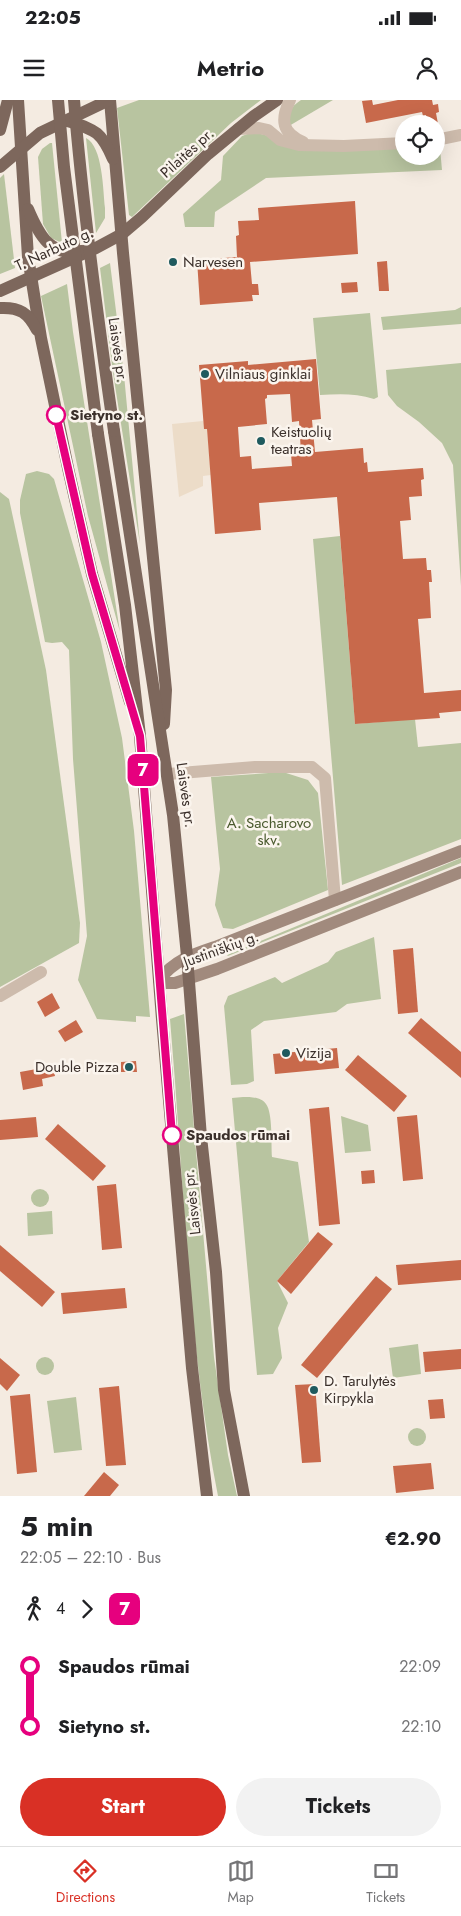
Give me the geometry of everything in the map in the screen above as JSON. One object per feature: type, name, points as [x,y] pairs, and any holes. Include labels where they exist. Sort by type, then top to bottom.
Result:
[{"type":"main road","points":[[0,130],[8,100]]},
{"type":"main road","name":"Laisvės pr.","points":[[18,100],[20,148],[31,278],[40,338],[92,574],[140,736]]},
{"type":"main road","name":"Laisvės pr.","points":[[58,100],[66,186],[98,434],[125,605],[140,736],[192,1368],[207,1496]]},
{"type":"main road","name":"Laisvės pr.","points":[[74,100],[79,165],[98,321],[168,774],[187,956],[201,1137],[216,1272],[224,1390],[244,1496]]},
{"type":"main road","points":[[0,166],[40,133],[110,100],[166,690],[163,749]]},
{"type":"main road","name":"Pilaitės pr.","points":[[122,234],[208,154],[277,100]]},
{"type":"main road","points":[[65,120],[99,134],[116,166]]},
{"type":"main road","points":[[24,200],[34,223],[49,245],[67,253],[96,248]]},
{"type":"main road","name":"T. Narbuto g.","points":[[0,291],[96,248],[122,234]]},
{"type":"main road","points":[[0,308],[17,308],[26,314],[33,322],[40,338]]},
{"type":"main road","name":"Justiniškių g.","points":[[461,851],[215,947],[187,956],[166,972],[159,980],[166,983],[175,983],[217,969],[461,872]]},
{"type":"street","points":[[290,100],[284,116],[289,133],[301,141],[315,146]]},
{"type":"street","points":[[238,129],[259,128],[268,130],[280,140],[290,144],[344,146],[395,143]]},
{"type":"street","points":[[445,138],[461,135]]},
{"type":"street","points":[[168,774],[254,766],[312,767],[325,778],[335,900]]},
{"type":"street","points":[[0,996],[41,972]]},
{"type":"green space","points":[[139,100],[261,100],[231,123],[132,217],[129,215],[117,108]]},
{"type":"green space","points":[[301,100],[333,100],[289,126],[288,118],[290,111]]},
{"type":"green space","points":[[253,132],[269,136],[395,148],[395,165],[442,165],[442,170],[266,178],[215,212],[214,227],[185,227],[183,214],[221,180],[223,156],[242,136]]},
{"type":"green space","points":[[86,138],[96,150],[103,180],[105,218],[96,233]]},
{"type":"green space","points":[[52,143],[62,243],[51,238],[43,224],[38,157],[42,149]]},
{"type":"green space","points":[[4,174],[15,268],[0,274],[0,178]]},
{"type":"green space","points":[[110,263],[124,375],[140,544],[113,373],[100,268]]},
{"type":"green space","points":[[67,284],[120,632],[88,516],[41,296]]},
{"type":"green space","points":[[461,307],[461,324],[383,330],[381,317],[455,310]]},
{"type":"green space","points":[[370,313],[378,397],[374,399],[354,395],[320,395],[313,318]]},
{"type":"green space","points":[[461,363],[461,586],[453,465],[442,443],[419,422],[397,406],[388,395],[386,370]]},
{"type":"green space","points":[[37,471],[49,474],[54,479],[101,642],[122,738],[134,831],[150,1017],[136,1016],[136,1022],[97,1019],[78,980],[87,936],[73,759],[69,650],[62,642],[45,642],[20,513],[20,500],[26,474]]},
{"type":"green space","points":[[0,492],[9,499],[46,670],[80,923],[79,943],[0,987]]},
{"type":"green space","points":[[340,536],[355,724],[415,719],[418,747],[461,743],[461,839],[342,885],[313,539]]},
{"type":"green space","name":"A. Sacharovo skv.","points":[[283,772],[308,780],[318,793],[328,890],[233,929],[223,928],[215,905],[220,869],[211,777]]},
{"type":"green space","points":[[461,858],[461,863],[227,955]]},
{"type":"green space","points":[[374,937],[381,999],[347,1004],[336,1012],[264,1021],[251,1030],[254,1081],[247,1084],[231,1085],[224,1006],[228,996],[275,977],[282,983],[328,962],[336,952]]},
{"type":"green space","points":[[184,1014],[214,1357],[228,1455],[237,1496],[218,1496],[199,1378],[170,1019]]},
{"type":"green space","points":[[232,1098],[259,1099],[268,1108],[271,1122],[272,1157],[298,1162],[309,1242],[277,1281],[288,1303],[278,1328],[282,1358],[273,1374],[257,1375]]},
{"type":"green space","points":[[341,1116],[368,1125],[371,1151],[345,1153]]},
{"type":"green space","points":[[40,1189],[46,1192],[49,1198],[46,1204],[40,1207],[34,1204],[31,1198],[34,1192]]},
{"type":"green space","points":[[52,1211],[53,1234],[28,1236],[27,1213]]},
{"type":"green space","points":[[418,1344],[421,1374],[393,1378],[389,1348]]},
{"type":"green space","points":[[45,1357],[51,1360],[54,1366],[51,1372],[45,1375],[39,1372],[36,1366],[39,1360]]},
{"type":"green space","points":[[76,1397],[82,1450],[54,1453],[47,1401]]},
{"type":"green space","points":[[413,1428],[421,1428],[426,1433],[424,1444],[413,1446],[408,1441],[408,1433]]},
{"type":"shaded area","points":[[203,421],[207,429],[211,475],[203,476],[203,486],[179,497],[172,424]]},
{"type":"building","points":[[372,100],[373,105],[398,100],[432,100],[433,105],[438,104],[439,112],[436,113],[436,115],[423,115],[422,112],[395,115],[395,117],[366,123],[362,101]]},
{"type":"building","points":[[355,201],[358,254],[250,262],[252,284],[258,284],[259,295],[252,295],[253,301],[200,305],[197,260],[237,257],[236,236],[239,235],[238,221],[259,220],[258,208]]},
{"type":"building","points":[[387,261],[389,291],[379,291],[377,262]]},
{"type":"building","points":[[357,282],[358,292],[342,293],[341,283]]},
{"type":"building","points":[[316,359],[321,419],[312,420],[315,452],[363,448],[364,463],[367,462],[368,472],[423,468],[424,479],[421,480],[422,496],[409,497],[411,520],[400,521],[403,559],[426,558],[427,570],[431,570],[432,582],[429,582],[431,618],[418,619],[424,693],[461,690],[461,711],[439,713],[440,718],[355,724],[337,497],[259,503],[261,530],[215,534],[207,429],[204,429],[199,365],[248,361],[248,365]],"holes":[[[290,394],[292,422],[299,421],[301,453],[291,454],[292,466],[252,469],[251,456],[240,457],[238,427],[267,424],[265,399],[267,395]]]},
{"type":"building","points":[[413,948],[418,1012],[398,1014],[393,950]]},
{"type":"building","points":[[52,993],[60,1008],[45,1017],[37,1002]]},
{"type":"building","points":[[421,1018],[461,1052],[461,1078],[408,1033]]},
{"type":"building","points":[[76,1020],[83,1032],[65,1042],[58,1031]]},
{"type":"building","points":[[337,1048],[339,1068],[275,1074],[273,1054]]},
{"type":"building","points":[[358,1055],[407,1096],[394,1112],[345,1070]]},
{"type":"building","name":"Double Pizza","points":[[136,1061],[137,1072],[121,1072],[121,1062]]},
{"type":"building","points":[[53,1066],[55,1076],[42,1079],[43,1086],[23,1090],[20,1072]]},
{"type":"building","points":[[329,1107],[340,1224],[319,1226],[309,1109]]},
{"type":"building","points":[[417,1115],[423,1179],[403,1181],[397,1117]]},
{"type":"building","points":[[36,1117],[38,1137],[0,1140],[0,1120]]},
{"type":"building","points":[[58,1124],[106,1166],[93,1181],[45,1139]]},
{"type":"building","points":[[374,1170],[375,1183],[362,1184],[361,1171]]},
{"type":"building","points":[[116,1184],[122,1248],[102,1250],[97,1186]]},
{"type":"building","points":[[318,1232],[333,1244],[291,1294],[277,1281]]},
{"type":"building","points":[[0,1245],[55,1292],[42,1307],[0,1271]]},
{"type":"building","points":[[461,1260],[461,1280],[398,1285],[396,1265]]},
{"type":"building","points":[[376,1276],[392,1289],[317,1378],[301,1365]]},
{"type":"building","points":[[125,1288],[127,1308],[63,1314],[61,1293]]},
{"type":"building","points":[[461,1349],[461,1369],[425,1372],[423,1352]]},
{"type":"building","points":[[0,1358],[20,1375],[7,1391],[0,1384]]},
{"type":"building","points":[[315,1384],[321,1462],[302,1463],[295,1385]]},
{"type":"building","points":[[119,1386],[126,1465],[106,1466],[99,1388]]},
{"type":"building","points":[[30,1394],[37,1472],[17,1474],[10,1396]]},
{"type":"building","points":[[443,1399],[445,1418],[430,1419],[428,1400]]},
{"type":"building","points":[[431,1463],[434,1489],[396,1493],[393,1466]]},
{"type":"building","points":[[104,1472],[119,1485],[110,1496],[84,1496]]},
{"type":"bus line","name":"7","points":[[56,415],[92,574],[140,736],[172,1135]]},
{"type":"place","name":"Narvesen","points":[[173,262]]},
{"type":"place","name":"Vilniaus ginklai","points":[[205,374]]},
{"type":"place","name":"Sietyno st.","points":[[56,415]]},
{"type":"place","name":"Keistuolių teatras","points":[[261,441]]},
{"type":"place","name":"Vizija","points":[[286,1053]]},
{"type":"place","name":"Double Pizza","points":[[129,1067]]},
{"type":"place","name":"Spaudos rūmai","points":[[172,1135]]},
{"type":"place","name":"D. Tarulytės Kirpykla","points":[[314,1390]]}]
